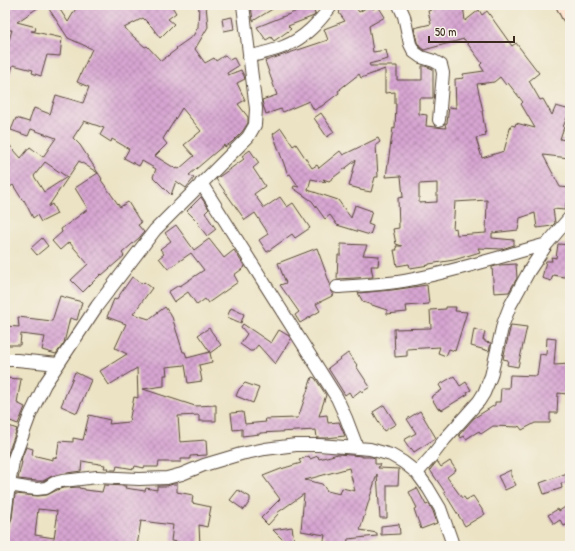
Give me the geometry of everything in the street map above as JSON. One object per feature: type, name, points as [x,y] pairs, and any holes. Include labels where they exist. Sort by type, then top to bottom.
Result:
[{"type":"main road","points":[[565,5],[570,15]]},
{"type":"street","points":[[5,517],[8,481],[13,461],[30,415],[45,384],[97,306],[155,230],[248,137],[255,124],[256,109],[243,5]]},
{"type":"street","points":[[249,57],[286,46],[304,36],[319,22],[332,5]]},
{"type":"street","points":[[400,5],[410,44],[414,52],[420,57],[434,61],[441,65],[443,73],[439,120]]},
{"type":"street","points":[[201,183],[337,398],[357,447]]},
{"type":"street","points":[[417,473],[479,401],[484,393],[491,376],[503,324],[510,306],[529,271],[547,244],[570,217]]},
{"type":"street","points":[[337,287],[421,278],[464,268],[547,244]]},
{"type":"street","points":[[5,360],[58,364]]},
{"type":"street","points":[[8,481],[27,488],[37,489],[46,488],[54,483],[62,481],[97,477],[132,479],[167,478],[241,454],[265,449],[296,445],[357,447],[370,449],[391,456],[403,462],[417,473],[440,508],[452,539],[453,546]]},
{"type":"building","points":[[5,5],[42,5],[17,22],[36,27],[35,31],[31,31],[62,38],[60,56],[47,55],[41,76],[32,73],[33,70],[13,65],[7,84],[5,84],[5,53],[12,30],[5,31]]},
{"type":"building","points":[[57,5],[68,22],[78,5],[171,5],[176,13],[168,19],[174,24],[160,38],[143,18],[124,28],[145,47],[147,46],[161,61],[193,36],[198,27],[199,5],[206,5],[208,27],[195,49],[205,63],[214,58],[216,61],[225,55],[229,60],[234,58],[238,66],[227,73],[228,75],[241,70],[245,79],[237,83],[245,100],[238,104],[248,117],[248,123],[242,132],[232,142],[225,147],[224,145],[189,175],[194,178],[186,188],[176,181],[171,195],[153,177],[156,169],[142,161],[139,166],[124,158],[129,149],[112,139],[111,142],[100,135],[104,128],[84,121],[73,138],[80,145],[102,179],[101,180],[120,207],[128,202],[141,223],[138,225],[144,232],[122,253],[124,256],[102,275],[101,274],[83,292],[71,280],[88,264],[69,242],[60,250],[52,241],[62,232],[61,229],[88,209],[75,188],[98,173],[79,161],[48,207],[52,204],[57,214],[41,222],[37,215],[33,218],[24,200],[23,201],[13,185],[5,190],[5,140],[21,158],[30,147],[43,157],[56,138],[31,129],[28,136],[11,130],[16,118],[29,122],[34,108],[50,114],[56,95],[83,103],[89,87],[77,82],[92,49],[68,38],[49,9]],"holes":[[[182,108],[201,131],[184,145],[194,156],[179,169],[176,169],[155,156],[167,144],[163,139]],[[45,162],[67,177],[44,192],[34,176]]]},
{"type":"building","points":[[251,5],[279,5],[253,21]]},
{"type":"building","points":[[312,5],[315,14],[314,16],[288,26],[291,29],[274,41],[271,37],[266,40],[257,27]]},
{"type":"building","points":[[339,5],[354,5],[359,12],[371,5],[373,9],[378,6],[385,17],[369,26],[373,52],[386,50],[388,59],[369,64],[370,66],[397,66],[397,80],[422,80],[422,66],[433,69],[433,98],[419,98],[419,114],[427,115],[426,126],[446,128],[445,124],[447,123],[449,107],[456,108],[455,79],[464,78],[463,74],[484,71],[480,65],[482,63],[464,39],[424,50],[417,42],[414,28],[431,24],[428,11],[431,10],[429,5],[463,5],[465,21],[479,10],[482,15],[487,11],[512,46],[516,43],[539,73],[529,81],[540,100],[543,99],[552,115],[556,106],[570,110],[560,139],[570,141],[569,158],[543,155],[560,187],[570,188],[570,203],[566,203],[565,210],[553,209],[555,223],[552,226],[537,228],[535,213],[520,218],[518,230],[492,233],[492,238],[514,240],[514,245],[502,249],[478,248],[480,252],[454,260],[429,265],[410,268],[409,264],[397,266],[394,250],[397,250],[396,246],[402,246],[396,244],[393,229],[399,228],[398,198],[403,197],[401,176],[386,177],[393,128],[395,129],[396,104],[395,92],[385,93],[385,69],[361,78],[359,74],[340,89],[338,91],[339,93],[314,110],[309,101],[283,112],[281,109],[266,114],[263,105],[262,100],[277,95],[265,61],[328,40],[324,29],[345,21],[338,9]],"holes":[[[500,77],[506,85],[508,83],[523,102],[521,104],[535,128],[516,123],[515,126],[511,125],[504,151],[482,158],[476,138],[486,136],[483,111],[477,84],[494,82]],[[437,183],[437,202],[419,203],[419,184]],[[487,200],[486,233],[457,235],[456,228],[453,229],[455,202]]]},
{"type":"building","points":[[232,17],[234,29],[224,31],[222,19]]},
{"type":"building","points":[[321,113],[334,132],[327,137],[314,118]]},
{"type":"building","points":[[281,128],[293,146],[296,144],[312,168],[317,165],[319,168],[340,151],[343,155],[378,138],[380,142],[376,145],[378,177],[375,177],[371,192],[349,186],[356,160],[329,181],[323,179],[326,182],[311,179],[308,190],[338,200],[351,218],[355,205],[372,211],[368,224],[373,226],[370,235],[337,225],[330,215],[325,219],[312,201],[293,188],[294,186],[299,187],[290,174],[288,175],[273,134]]},
{"type":"building","points":[[250,150],[259,163],[253,168],[265,186],[254,194],[264,208],[280,197],[287,207],[293,203],[310,228],[295,238],[292,234],[267,252],[259,240],[268,234],[255,213],[245,220],[216,179],[244,159],[242,156]]},
{"type":"building","points":[[201,197],[209,209],[205,213],[216,229],[207,236],[198,224],[199,223],[187,211]]},
{"type":"building","points":[[176,225],[194,250],[209,239],[224,258],[234,250],[245,267],[234,275],[238,282],[208,303],[205,299],[197,305],[188,292],[174,302],[168,292],[204,270],[191,253],[168,269],[159,258],[164,254],[160,249],[171,241],[165,233]]},
{"type":"building","points":[[42,238],[48,246],[37,255],[31,248]]},
{"type":"building","points":[[341,244],[367,245],[363,255],[379,256],[378,266],[371,266],[373,277],[337,279],[338,255],[341,255]]},
{"type":"building","points":[[558,244],[570,245],[570,278],[553,275],[551,281],[542,278],[546,261],[552,261],[551,257],[556,258]]},
{"type":"building","points":[[317,248],[330,284],[331,291],[334,295],[316,304],[320,311],[300,323],[295,315],[299,312],[280,285],[286,283],[278,263]]},
{"type":"building","points":[[516,264],[517,278],[509,292],[494,293],[492,267]]},
{"type":"building","points":[[132,277],[142,284],[144,282],[152,288],[133,314],[149,319],[165,307],[172,317],[183,352],[185,352],[187,358],[210,352],[198,335],[209,328],[221,345],[210,353],[212,362],[199,365],[202,381],[188,383],[185,365],[166,367],[167,375],[164,375],[164,386],[143,389],[195,406],[216,405],[216,421],[199,421],[199,415],[178,416],[180,442],[206,440],[207,455],[190,456],[190,459],[181,459],[181,462],[159,462],[158,467],[144,468],[135,466],[134,469],[117,466],[116,470],[108,470],[109,468],[104,468],[105,465],[82,461],[81,471],[52,476],[43,481],[18,479],[22,457],[26,447],[33,449],[32,455],[53,460],[53,457],[57,458],[59,441],[73,442],[73,438],[83,440],[89,415],[110,420],[109,424],[129,422],[134,397],[138,398],[137,368],[109,385],[100,371],[127,354],[115,348],[126,324],[107,317],[114,299],[116,300]]},
{"type":"building","points":[[427,285],[429,304],[406,306],[407,312],[387,314],[387,310],[363,302],[358,293],[392,290]]},
{"type":"building","points":[[60,296],[82,302],[77,320],[70,318],[64,343],[56,354],[42,350],[45,337],[21,334],[20,345],[5,345],[5,326],[19,327],[18,317],[52,321]]},
{"type":"building","points":[[446,307],[456,307],[455,311],[467,312],[455,351],[449,349],[446,356],[438,353],[440,347],[407,349],[407,356],[395,357],[394,329],[431,328],[430,310],[446,309]]},
{"type":"building","points":[[231,308],[244,314],[241,323],[227,317]]},
{"type":"building","points":[[243,324],[271,343],[279,330],[289,336],[291,339],[275,364],[258,345],[253,351],[250,351],[240,344],[247,334],[241,327]]},
{"type":"building","points":[[511,325],[527,327],[518,367],[507,365],[508,360],[503,359]]},
{"type":"building","points":[[474,329],[485,332],[483,340],[491,343],[489,351],[471,346]]},
{"type":"building","points":[[547,338],[556,339],[554,365],[570,364],[567,394],[558,393],[557,413],[550,413],[550,423],[535,423],[522,430],[519,426],[493,426],[481,434],[479,431],[466,439],[464,436],[461,438],[459,435],[474,418],[495,405],[495,402],[500,402],[501,388],[509,388],[510,375],[537,376],[540,354],[546,355]]},
{"type":"building","points":[[348,353],[370,387],[362,392],[361,390],[352,397],[349,392],[345,395],[328,368]]},
{"type":"building","points":[[75,372],[91,380],[77,413],[61,406]]},
{"type":"building","points":[[454,376],[460,386],[466,382],[471,390],[467,392],[468,394],[442,410],[440,408],[438,409],[431,397],[442,390],[439,385]]},
{"type":"building","points":[[312,377],[315,378],[326,395],[319,416],[327,415],[328,423],[339,422],[345,436],[317,438],[316,430],[260,433],[242,436],[242,429],[233,430],[231,413],[243,412],[245,424],[266,422],[265,419],[298,418]]},
{"type":"building","points":[[5,378],[21,379],[17,403],[25,407],[18,424],[5,419]]},
{"type":"building","points":[[245,383],[259,388],[253,403],[236,396],[239,389]]},
{"type":"building","points":[[384,405],[396,424],[384,431],[373,412]]},
{"type":"building","points":[[420,411],[436,438],[414,452],[404,440],[416,433],[407,419]]},
{"type":"building","points":[[9,426],[17,429],[5,461],[5,435]]},
{"type":"building","points":[[338,454],[372,457],[375,458],[375,464],[380,464],[378,468],[399,469],[398,485],[387,485],[387,518],[380,518],[377,474],[360,530],[377,533],[377,536],[348,539],[347,546],[323,546],[325,535],[301,531],[304,494],[277,513],[278,514],[268,525],[261,518],[280,499],[263,476],[301,463],[299,460],[309,456],[310,459],[318,456],[319,459]],"holes":[[[349,468],[355,491],[342,488],[340,494],[327,491],[322,484],[305,480]]]},
{"type":"building","points":[[437,461],[441,467],[450,461],[456,470],[447,477],[462,498],[464,497],[466,500],[473,496],[485,514],[465,526],[430,470]]},
{"type":"building","points":[[511,470],[511,476],[516,485],[505,490],[498,476]]},
{"type":"building","points":[[570,472],[570,482],[561,483],[562,488],[544,494],[540,483]]},
{"type":"building","points":[[177,484],[177,492],[193,495],[192,503],[211,507],[207,527],[199,525],[200,546],[184,546],[184,543],[171,541],[173,525],[141,521],[137,546],[6,546],[15,494],[38,496],[47,495],[63,488],[79,487],[85,490],[102,492],[104,485],[126,486],[125,488],[145,491],[146,488],[157,490],[157,486]],"holes":[[[38,509],[57,511],[54,538],[35,535]]]},
{"type":"building","points":[[417,488],[426,505],[429,504],[433,511],[437,523],[421,529],[414,509],[417,508],[409,492]]},
{"type":"building","points":[[238,490],[250,497],[250,501],[244,510],[230,500]]},
{"type":"building","points":[[570,504],[570,523],[564,526],[560,520],[554,524],[548,515],[558,509],[559,511]]},
{"type":"building","points":[[399,524],[400,534],[381,535],[381,526]]},
{"type":"building","points":[[292,527],[295,546],[289,546],[273,530]]}]
